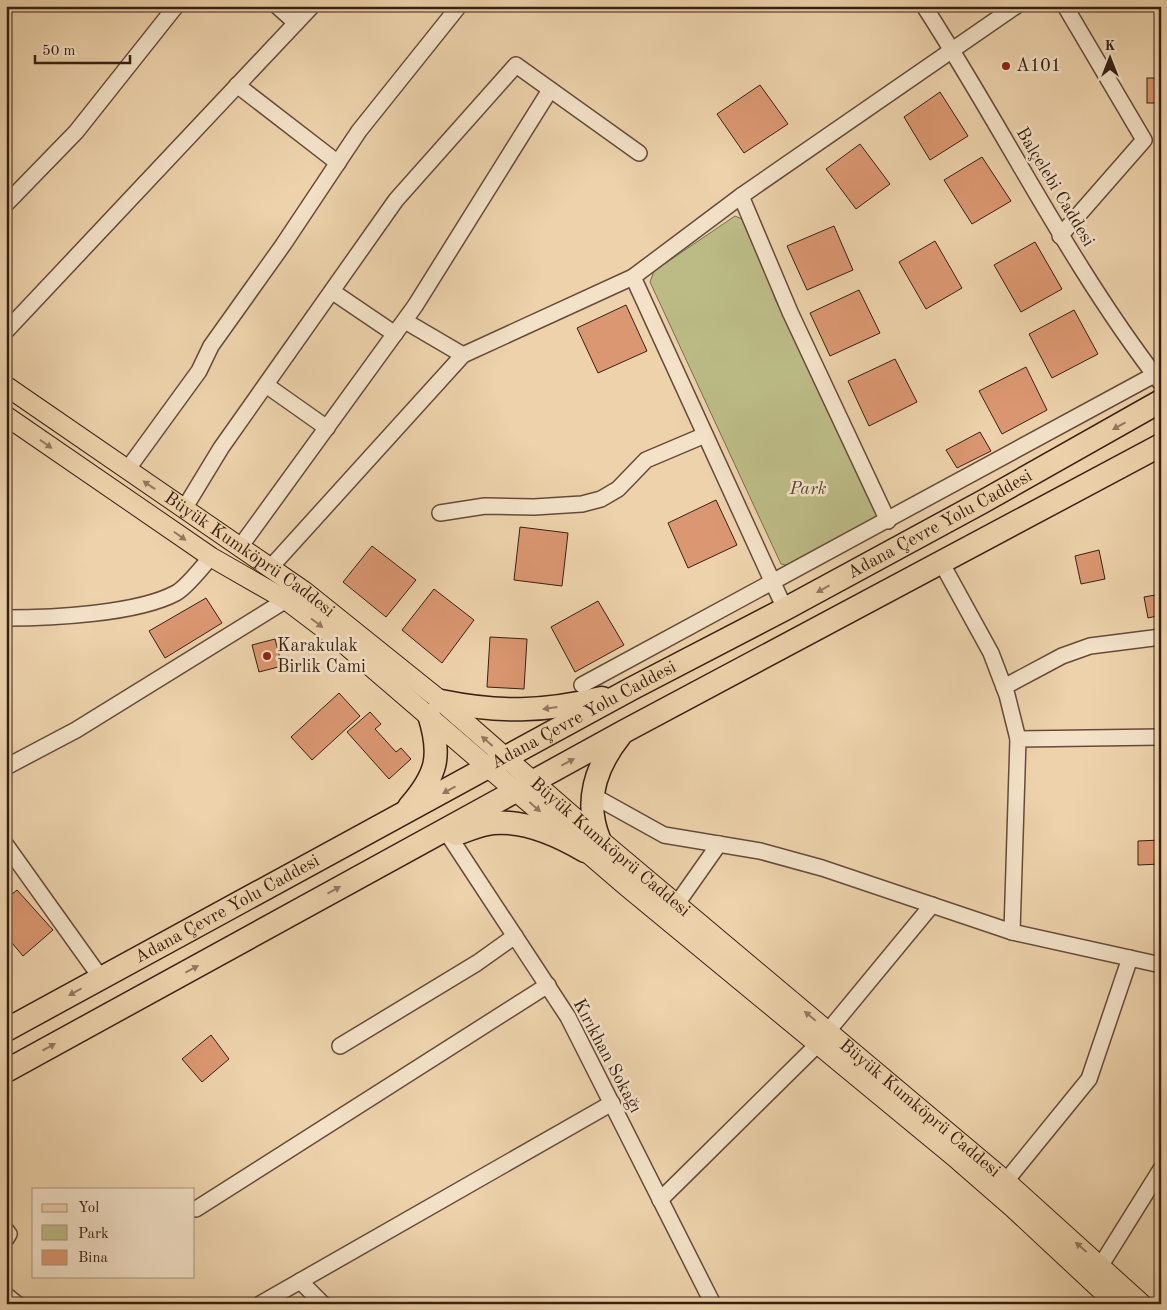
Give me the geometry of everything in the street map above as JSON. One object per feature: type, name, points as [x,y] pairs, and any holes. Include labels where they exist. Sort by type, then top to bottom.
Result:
[{"type":"highway","name":"Adana Çevre Yolu Caddesi","points":[[6,1030],[631,689],[786,609],[984,501],[1161,401]]},
{"type":"highway","name":"Adana Çevre Yolu Caddesi","points":[[6,1070],[625,731],[1161,445]]},
{"type":"highway","points":[[400,816],[431,778],[435,764],[435,708],[524,710],[587,701],[631,689]]},
{"type":"highway","points":[[410,848],[486,825],[508,823],[592,845],[592,795],[596,778],[605,757],[625,731]]},
{"type":"main road","name":"Büyük Kumköprü Caddesi","points":[[6,386],[304,592],[592,845],[822,1038],[1006,1181],[1142,1304]]},
{"type":"main road","name":"Büyük Kumköprü Caddesi","points":[[6,416],[211,558],[286,600],[348,647],[435,708]]},
{"type":"main road","name":"Büyük Kumköprü Caddesi","points":[[592,845],[676,905],[1012,1207],[1116,1304]]},
{"type":"street","points":[[6,204],[76,132],[176,6]]},
{"type":"street","points":[[277,6],[296,23]]},
{"type":"street","points":[[6,331],[312,6]]},
{"type":"street","points":[[127,470],[199,371],[212,346],[359,131],[459,6]]},
{"type":"street","name":"Balçelebi Caddesi","points":[[924,6],[952,48],[1060,236],[1158,379]]},
{"type":"street","points":[[270,568],[463,355],[633,277],[741,196],[952,48],[1016,6]]},
{"type":"street","points":[[1060,236],[1144,140],[1065,6]]},
{"type":"street","points":[[184,509],[221,448],[396,200],[516,65],[639,153]]},
{"type":"street","points":[[237,84],[338,164]]},
{"type":"street","points":[[240,547],[405,321],[550,90]]},
{"type":"street","points":[[741,196],[790,312],[888,521]]},
{"type":"street","points":[[633,277],[786,609]]},
{"type":"street","points":[[332,292],[395,334]]},
{"type":"street","points":[[405,321],[463,355]]},
{"type":"street","points":[[582,685],[1158,379]]},
{"type":"street","points":[[266,385],[327,428]]},
{"type":"street","points":[[440,513],[485,506],[534,507],[582,504],[601,499],[618,490],[646,460],[705,435]]},
{"type":"street","points":[[6,618],[35,618],[132,608],[177,593],[211,558]]},
{"type":"street","points":[[941,562],[987,645],[1004,687],[1018,739],[1012,932]]},
{"type":"street","points":[[6,767],[84,725],[286,600]]},
{"type":"street","points":[[1004,687],[1062,656],[1090,646],[1161,637]]},
{"type":"street","points":[[1018,739],[1161,737]]},
{"type":"street","points":[[592,795],[664,835],[760,851],[822,868],[1012,932],[1161,965]]},
{"type":"street","name":"Kırıkhan Sokağı","points":[[449,836],[568,1017],[713,1304]]},
{"type":"street","points":[[676,905],[719,844]]},
{"type":"street","points":[[6,845],[101,978]]},
{"type":"street","points":[[660,1200],[822,1038],[932,905]]},
{"type":"street","points":[[340,1046],[477,963],[515,936]]},
{"type":"street","points":[[1006,1181],[1089,1078],[1130,958]]},
{"type":"street","points":[[196,1209],[548,986]]},
{"type":"street","points":[[260,1304],[612,1104]]},
{"type":"street","points":[[1101,1265],[1161,1169]]},
{"type":"street","points":[[6,1230],[9,1234],[6,1239]]},
{"type":"street","points":[[300,1281],[323,1304]]},
{"type":"street","points":[[6,1295],[17,1304]]},
{"type":"green space","name":"Park","points":[[735,216],[749,222],[775,299],[880,506],[875,521],[793,566],[781,564],[650,282],[654,271]]},
{"type":"building","points":[[1147,78],[1161,78],[1161,103],[1147,103]]},
{"type":"building","points":[[760,85],[788,124],[744,153],[717,114]]},
{"type":"building","points":[[940,92],[968,136],[930,160],[904,117]]},
{"type":"building","points":[[860,144],[890,184],[856,209],[826,169]]},
{"type":"building","points":[[982,157],[1011,201],[972,224],[944,180]]},
{"type":"building","points":[[834,226],[853,270],[807,290],[787,246]]},
{"type":"building","points":[[935,241],[962,288],[926,309],[899,262]]},
{"type":"building","points":[[1035,242],[1062,289],[1021,312],[994,265]]},
{"type":"building","points":[[859,290],[880,333],[830,356],[810,313]]},
{"type":"building","points":[[626,305],[647,351],[598,373],[577,328]]},
{"type":"building","points":[[1074,310],[1098,354],[1052,378],[1029,334]]},
{"type":"building","points":[[895,359],[917,402],[869,426],[848,381]]},
{"type":"building","points":[[1026,367],[1047,410],[1002,434],[979,391]]},
{"type":"building","points":[[980,432],[991,451],[957,468],[946,450]]},
{"type":"building","points":[[716,500],[737,545],[688,568],[668,523]]},
{"type":"building","points":[[520,527],[568,533],[562,586],[514,580]]},
{"type":"building","points":[[372,546],[416,580],[386,617],[343,582]]},
{"type":"building","points":[[1099,550],[1105,579],[1081,584],[1075,556]]},
{"type":"building","points":[[434,589],[474,620],[442,663],[402,630]]},
{"type":"building","points":[[1161,594],[1161,615],[1148,618],[1144,597]]},
{"type":"building","points":[[206,598],[222,623],[165,658],[149,631]]},
{"type":"building","points":[[598,601],[624,645],[575,672],[551,627]]},
{"type":"building","points":[[490,637],[527,639],[524,689],[487,687]]},
{"type":"building","name":"Karakulak Birlik Cami","points":[[275,639],[282,666],[259,672],[252,645]]},
{"type":"building","points":[[339,693],[360,716],[312,760],[291,737]]},
{"type":"building","points":[[370,712],[381,724],[375,729],[396,752],[401,748],[411,759],[389,779],[347,732]]},
{"type":"building","points":[[1161,840],[1161,864],[1138,865],[1138,841]]},
{"type":"building","points":[[17,890],[53,930],[23,956],[6,936],[6,899]]},
{"type":"building","points":[[211,1035],[229,1059],[202,1082],[182,1059]]},
{"type":"place","name":"A101","points":[[1006,66]]},
{"type":"place","name":"Karakulak Birlik Cami","points":[[267,656]]}]
